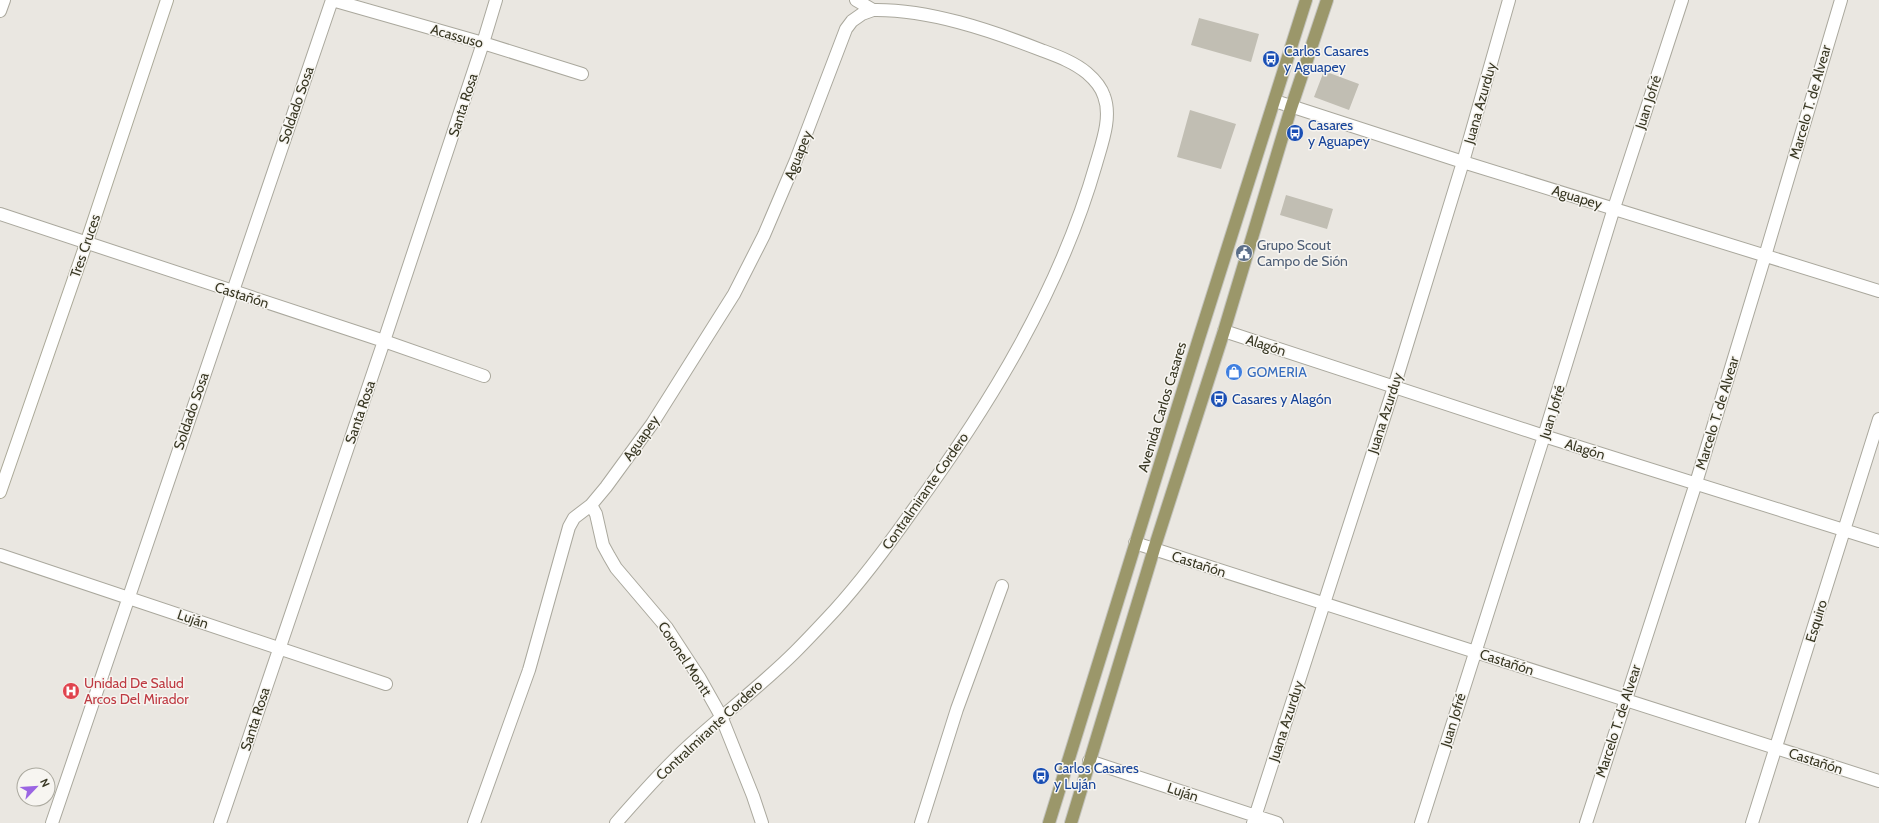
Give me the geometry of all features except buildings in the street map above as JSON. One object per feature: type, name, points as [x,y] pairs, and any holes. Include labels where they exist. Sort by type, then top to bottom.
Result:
[{"type":"main road","name":"Avenida Carlos Casares","points":[[1049,823],[1135,543],[1306,0]]},
{"type":"main road","points":[[1071,823],[1154,549],[1224,331],[1291,108],[1327,0]]},
{"type":"street","points":[[0,10],[4,0]]},
{"type":"street","name":"Tres Cruces","points":[[0,492],[86,244],[167,0]]},
{"type":"street","name":"Acassuso","points":[[332,0],[483,43],[582,74]]},
{"type":"street","name":"Soldado Sosa","points":[[52,823],[332,0]]},
{"type":"street","name":"Santa Rosa","points":[[220,823],[384,341],[496,0]]},
{"type":"street","points":[[856,0],[873,10]]},
{"type":"street","name":"Juana Azurduy","points":[[1254,819],[1394,387],[1463,162],[1509,0]]},
{"type":"street","name":"Juan Jofré","points":[[1421,823],[1474,651],[1544,436],[1614,208],[1682,0]]},
{"type":"street","name":"Marcelo T. de Alvear","points":[[1586,823],[1696,483],[1841,0]]},
{"type":"street","name":"Aguapey","points":[[474,823],[529,670],[569,527],[574,518],[591,505],[606,488],[652,424],[734,294],[764,235],[796,160],[846,29],[852,21],[862,14],[873,10],[946,18],[990,32],[1062,59],[1089,74],[1097,83]]},
{"type":"street","name":"Contralmirante Cordero","points":[[616,823],[681,753],[720,716],[795,652],[837,607],[889,543],[928,490],[968,430],[1015,354],[1040,306],[1064,253],[1091,181],[1106,127],[1107,109],[1104,95],[1097,83]]},
{"type":"street","name":"Aguapey","points":[[1275,101],[1291,108],[1879,291]]},
{"type":"street","name":"Castañón","points":[[0,214],[86,244],[384,341],[484,376]]},
{"type":"street","name":"Alagón","points":[[1224,331],[1544,436],[1879,541]]},
{"type":"street","name":"Esquiro","points":[[1752,823],[1777,748],[1879,419]]},
{"type":"street","name":"Coronel Montt","points":[[591,505],[596,514],[603,545],[608,556],[616,568],[667,628],[699,677],[720,716],[753,796],[762,823]]},
{"type":"street","name":"Castañón","points":[[1135,543],[1879,781]]},
{"type":"street","name":"Luján","points":[[0,555],[128,596],[278,649],[386,684]]},
{"type":"street","points":[[921,823],[957,709],[1002,586]]},
{"type":"street","name":"Luján","points":[[1089,761],[1254,819],[1278,823]]},
{"type":"place","name":"Carlos Casares y Aguapey","points":[[1271,59]]},
{"type":"place","name":"Casares y Aguapey","points":[[1295,133]]},
{"type":"place","name":"Grupo Scout Campo de Sión","points":[[1244,253]]},
{"type":"place","name":"GOMERIA","points":[[1234,372]]},
{"type":"place","name":"Casares y Alagón","points":[[1219,399]]},
{"type":"place","name":"Unidad De Salud Arcos Del Mirador","points":[[71,691]]},
{"type":"place","name":"Carlos Casares y Luján","points":[[1041,776]]}]
